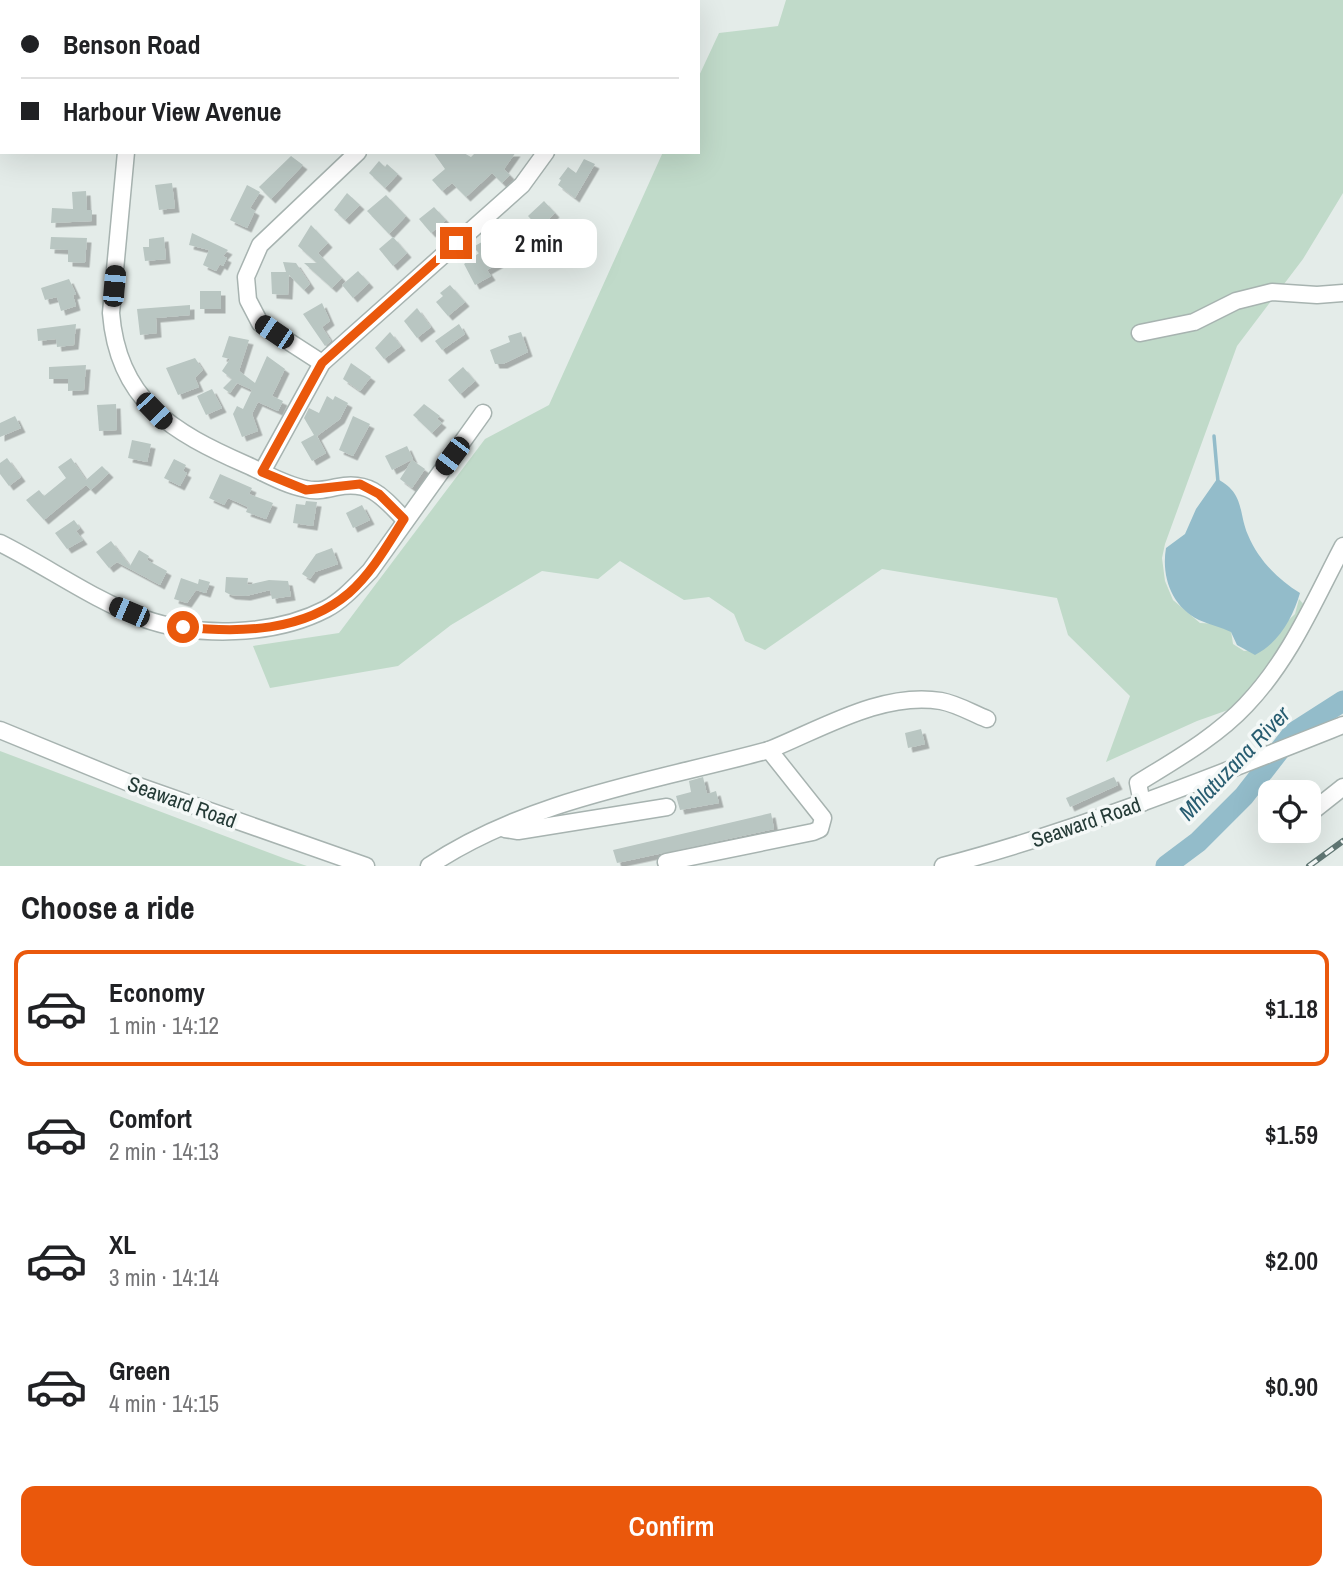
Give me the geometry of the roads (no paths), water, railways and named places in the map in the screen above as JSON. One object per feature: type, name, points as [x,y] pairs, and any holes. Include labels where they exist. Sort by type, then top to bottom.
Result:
[{"type":"street","points":[[126,154],[111,313],[113,338],[127,376],[144,401],[164,422],[187,437],[262,472],[306,490],[360,484],[379,494],[404,519]]},
{"type":"street","points":[[322,363],[260,323],[248,300],[246,277],[260,245],[356,154]]},
{"type":"street","points":[[262,472],[322,363],[522,185],[545,154]]},
{"type":"street","points":[[1140,333],[1194,322],[1252,296],[1279,292],[1317,295],[1343,293]]},
{"type":"street","points":[[0,531],[6,546],[81,589],[145,619],[183,627],[241,629],[300,620],[328,608],[350,592],[370,570],[404,519],[483,413]]},
{"type":"street","points":[[1142,803],[1138,783],[1228,722],[1259,690],[1298,633],[1343,546]]},
{"type":"street","points":[[429,866],[460,846],[581,799],[769,750],[888,703],[913,699],[956,705],[987,719]]},
{"type":"street","name":"Seaward Road","points":[[943,866],[1069,829],[1194,784],[1343,725]]},
{"type":"street","name":"Seaward Road","points":[[0,730],[127,782],[366,866]]},
{"type":"street","points":[[666,862],[820,829],[823,818],[769,750]]},
{"type":"street","points":[[1321,804],[1343,786]]},
{"type":"street","points":[[502,828],[518,831],[667,807]]},
{"type":"water","points":[[1217,479],[1226,484],[1236,497],[1248,535],[1263,560],[1276,575],[1300,593],[1284,628],[1271,644],[1255,655],[1237,645],[1231,632],[1190,614],[1175,599],[1167,580],[1166,548],[1185,534],[1196,509]]},
{"type":"waterway","points":[[1214,436],[1218,482]]},
{"type":"waterway","name":"Mhlatuzana River","points":[[1166,866],[1198,842],[1244,796],[1293,733],[1343,701]]},
{"type":"waterway","points":[[1276,718],[1293,733]]},
{"type":"railway","points":[[1309,866],[1343,841]]}]
